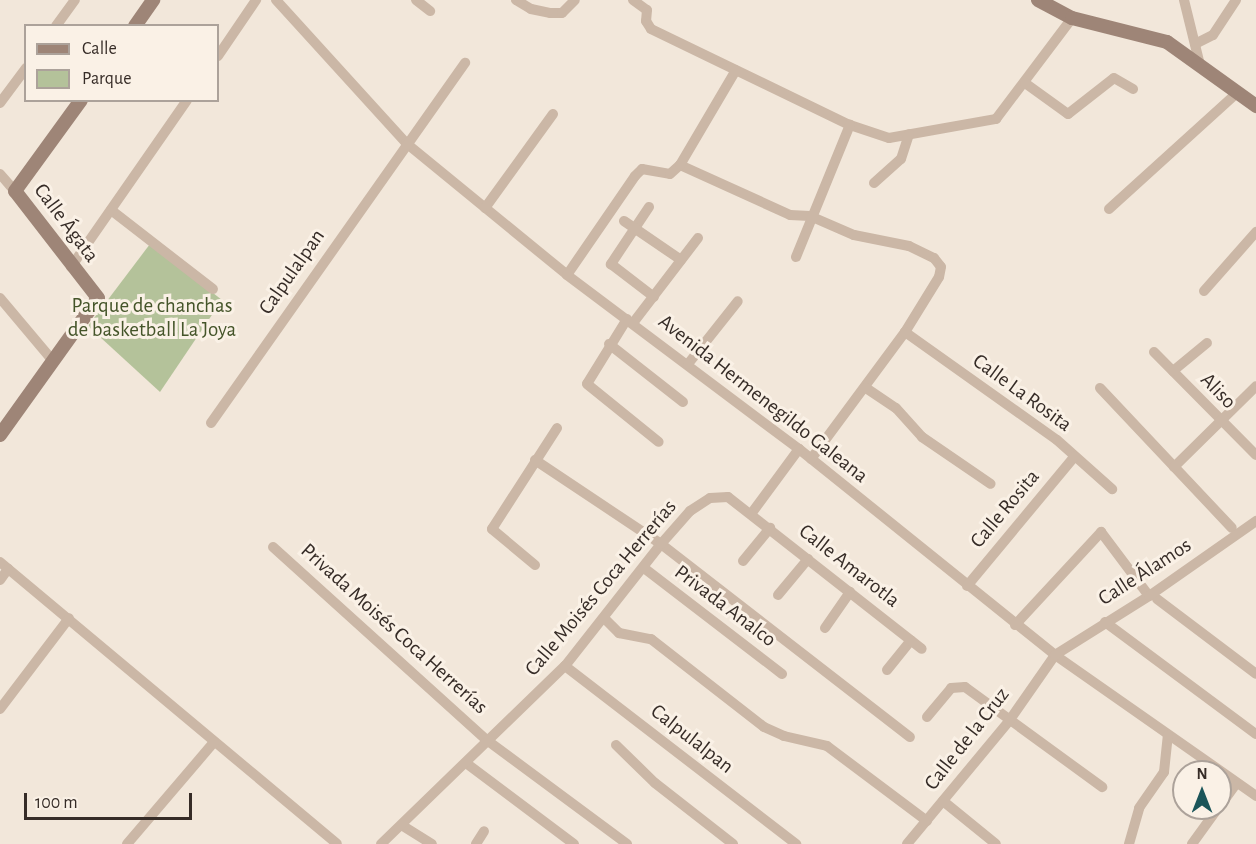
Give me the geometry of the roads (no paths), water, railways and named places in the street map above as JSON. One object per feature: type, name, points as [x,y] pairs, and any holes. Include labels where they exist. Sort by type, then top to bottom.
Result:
[{"type":"street","points":[[57,24],[75,0]]},
{"type":"street","points":[[136,24],[153,0]]},
{"type":"street","points":[[219,55],[256,0]]},
{"type":"street","name":"Avenida Hermenegildo Galeana","points":[[276,0],[406,143],[567,275],[799,449],[1054,655],[1252,794]]},
{"type":"street","points":[[416,0],[430,11]]},
{"type":"street","points":[[516,0],[531,9],[550,13],[562,13],[575,0]]},
{"type":"street","points":[[633,0],[647,10]]},
{"type":"street","points":[[654,0],[647,10],[646,21],[651,29],[877,136],[909,134],[996,119],[1072,18]]},
{"type":"street","points":[[1038,0],[1072,18],[1167,42],[1236,94],[1256,106]]},
{"type":"street","points":[[1184,0],[1200,65]]},
{"type":"street","points":[[1195,44],[1213,36],[1236,0]]},
{"type":"street","name":"Calpulalpan","points":[[211,423],[406,143],[465,63]]},
{"type":"street","points":[[567,275],[642,169],[670,174],[680,165],[736,70]]},
{"type":"street","points":[[0,103],[24,71]]},
{"type":"street","points":[[1025,83],[1068,114],[1114,78],[1133,89]]},
{"type":"street","points":[[1109,208],[1236,94]]},
{"type":"street","points":[[15,191],[80,102]]},
{"type":"street","points":[[71,267],[186,102]]},
{"type":"street","points":[[485,208],[553,114]]},
{"type":"street","points":[[796,257],[810,216],[850,125]]},
{"type":"street","points":[[874,183],[901,159],[909,134]]},
{"type":"street","points":[[680,165],[773,208],[810,216],[854,235],[909,246],[934,258],[941,267],[939,277],[905,332],[866,388],[811,459]]},
{"type":"street","name":"Calle Ágata","points":[[0,174],[71,267],[98,298],[52,361]]},
{"type":"street","points":[[649,207],[629,224],[611,264],[654,297]]},
{"type":"street","points":[[111,210],[213,289]]},
{"type":"street","points":[[629,224],[681,260]]},
{"type":"street","points":[[1204,291],[1256,232]]},
{"type":"street","points":[[658,442],[588,388],[588,378],[609,344],[654,297],[698,238]]},
{"type":"street","points":[[0,298],[52,361],[2,426]]},
{"type":"street","points":[[688,364],[738,301]]},
{"type":"street","name":"Calle La Rosita","points":[[905,332],[1057,441],[1112,489]]},
{"type":"street","points":[[1173,371],[1207,343]]},
{"type":"street","points":[[609,344],[683,402]]},
{"type":"street","name":"Aliso","points":[[1154,352],[1256,455]]},
{"type":"street","points":[[1174,467],[1256,386]]},
{"type":"street","points":[[866,388],[896,408],[922,437],[991,484]]},
{"type":"street","points":[[1100,388],[1232,528]]},
{"type":"street","points":[[535,565],[492,529],[557,428]]},
{"type":"street","points":[[751,514],[799,449]]},
{"type":"street","name":"Calle Rosita","points":[[967,586],[1074,458]]},
{"type":"street","points":[[535,460],[661,544],[910,737]]},
{"type":"street","name":"Calle Moisés Coca Herrerías","points":[[381,844],[403,826],[565,666],[605,619],[661,544],[690,511],[710,498],[728,497],[751,514]]},
{"type":"street","name":"Calle Amarotla","points":[[751,514],[922,649]]},
{"type":"street","name":"Calle Álamos","points":[[1054,655],[1105,622],[1153,597],[1256,521]]},
{"type":"street","points":[[743,561],[770,528]]},
{"type":"street","points":[[1015,625],[1101,532],[1153,597],[1256,674]]},
{"type":"street","name":"Privada Moisés Coca Herrerías","points":[[273,547],[488,741],[627,844]]},
{"type":"street","points":[[778,595],[808,558]]},
{"type":"street","points":[[0,580],[4,566],[337,844]]},
{"type":"street","name":"Privada Analco","points":[[644,568],[782,674]]},
{"type":"street","points":[[825,628],[850,592]]},
{"type":"street","points":[[0,709],[69,618]]},
{"type":"street","points":[[605,619],[619,633],[651,639],[764,727],[784,736],[827,746],[927,821]]},
{"type":"street","points":[[1105,622],[1256,734]]},
{"type":"street","points":[[886,670],[911,640]]},
{"type":"street","name":"Calle de la Cruz","points":[[907,844],[1009,721],[1054,655]]},
{"type":"street","name":"Calpulalpan","points":[[565,666],[796,844]]},
{"type":"street","points":[[927,717],[957,685],[1102,787]]},
{"type":"street","points":[[1129,844],[1139,808],[1164,772],[1167,735]]},
{"type":"street","points":[[127,844],[214,742]]},
{"type":"street","points":[[616,745],[655,783],[734,844]]},
{"type":"street","points":[[466,763],[574,844]]},
{"type":"street","points":[[1252,794],[1256,781]]},
{"type":"street","points":[[1232,789],[1236,784]]},
{"type":"street","points":[[943,801],[996,844]]},
{"type":"street","points":[[1192,844],[1210,820]]},
{"type":"street","points":[[403,826],[432,844]]},
{"type":"street","points":[[476,844],[484,831]]},
{"type":"park label","name":"Parque de chanchas de basketball La Joya","points":[[152,318]]}]
